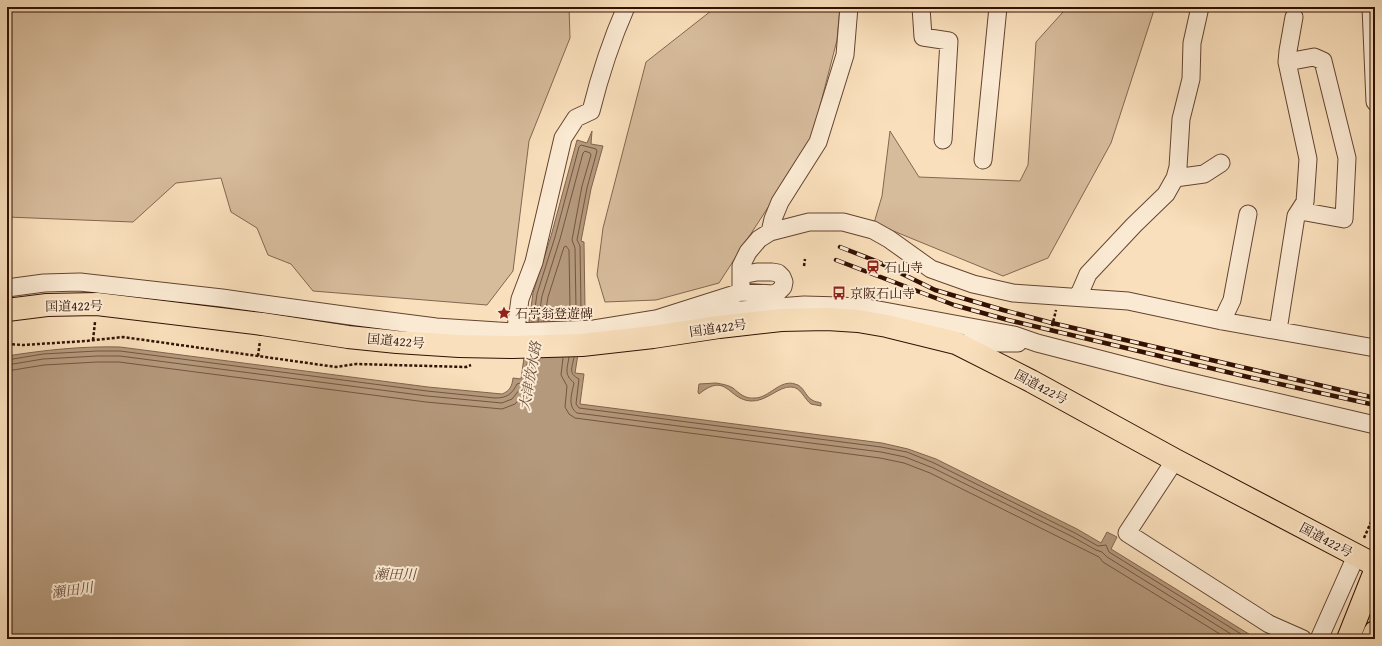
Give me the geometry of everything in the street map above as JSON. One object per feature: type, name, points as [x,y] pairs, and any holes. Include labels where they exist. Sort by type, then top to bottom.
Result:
[{"type":"highway","name":"国道422号","points":[[7,310],[47,305],[97,304],[151,300],[397,342],[482,347],[516,342],[582,345],[653,337],[741,317],[781,320],[819,319],[858,321],[896,328],[956,343],[1031,381],[1175,460],[1366,560]]},
{"type":"highway","points":[[1348,639],[1375,571]]},
{"type":"highway","points":[[1372,639],[1375,632]]},
{"type":"street","points":[[516,342],[520,299],[534,262],[563,138],[576,118],[592,112],[599,81],[610,47],[626,7]]},
{"type":"street","points":[[770,232],[773,219],[780,202],[818,142],[845,55],[849,7]]},
{"type":"street","points":[[921,7],[922,38],[948,41],[943,140]]},
{"type":"street","points":[[983,160],[998,7]]},
{"type":"street","points":[[1072,297],[1088,274],[1134,225],[1166,194],[1175,178],[1178,167],[1181,119],[1191,79],[1192,43],[1200,7]]},
{"type":"street","points":[[1373,14],[1375,102]]},
{"type":"street","points":[[1278,330],[1296,216],[1305,202],[1308,159],[1287,62],[1294,17]]},
{"type":"street","points":[[1287,62],[1314,57],[1324,61],[1347,158],[1344,219],[1300,211]]},
{"type":"street","points":[[1175,178],[1204,174],[1221,163]]},
{"type":"street","points":[[1222,321],[1232,300],[1248,214]]},
{"type":"street","points":[[1375,348],[1222,321],[1128,300],[1013,293],[973,284],[931,269],[889,239],[873,230],[843,222],[809,222],[770,232],[759,239],[748,252],[741,266],[741,317],[804,305],[868,308],[1043,340],[1169,377],[1375,425]]},
{"type":"street","points":[[7,288],[44,283],[80,282],[151,300],[389,321],[436,327],[516,342],[656,318],[741,292],[772,294],[778,292],[784,282],[778,273],[772,272],[757,272],[741,275]]},
{"type":"street","points":[[956,343],[1043,340]]},
{"type":"street","points":[[1175,460],[1127,533],[1269,624],[1303,639]]},
{"type":"street","points":[[1319,639],[1366,560]]},
{"type":"path","points":[[804,266],[805,259]]},
{"type":"path","points":[[1043,340],[1055,311],[1072,297]]},
{"type":"path","points":[[7,344],[23,345],[122,337],[336,367],[356,364],[466,367],[478,361],[482,347]]},
{"type":"path","points":[[1366,560],[1375,513]]},
{"type":"shaded area","points":[[7,7],[569,7],[570,38],[529,141],[513,271],[487,305],[313,291],[291,264],[268,255],[257,228],[231,212],[221,178],[176,183],[133,222],[7,217]]},
{"type":"shaded area","points":[[716,7],[840,7],[837,40],[811,141],[719,283],[656,300],[605,302],[597,275],[603,228],[646,62]]},
{"type":"shaded area","points":[[1064,7],[1155,7],[1111,143],[1048,258],[1003,276],[874,223],[882,196],[890,131],[919,177],[1020,181],[1028,165],[1036,42],[1063,12]]},
{"type":"water","points":[[592,131],[591,144],[603,146],[591,189],[581,241],[584,242],[585,310],[575,373],[584,374],[580,404],[882,443],[908,449],[936,459],[1077,529],[1101,543],[1107,532],[1117,537],[1111,549],[1257,639],[7,639],[7,356],[64,349],[120,347],[428,387],[502,394],[510,388],[513,378],[521,379],[533,293],[551,236],[577,140],[587,143]]},
{"type":"water","points":[[716,383],[729,386],[748,398],[760,397],[784,384],[795,384],[798,385],[812,400],[821,403],[821,406],[811,404],[800,391],[791,387],[786,387],[757,401],[743,399],[727,388],[716,385],[699,394],[699,384]]},
{"type":"railway","points":[[840,247],[876,261],[935,290],[1003,310],[1052,323],[1375,398]]},
{"type":"railway","points":[[836,260],[954,305],[1008,320],[1248,377],[1375,405]]},
{"type":"place","name":"石山寺","points":[[873,267]]},
{"type":"place","name":"京阪石山寺","points":[[839,293]]},
{"type":"place","name":"石亭翁登遊碑","points":[[504,313]]},
{"type":"water label","name":"大津放水路","points":[[530,376]]},
{"type":"water label","name":"瀬田川","points":[[395,574]]},
{"type":"water label","name":"瀬田川","points":[[72,590]]}]
